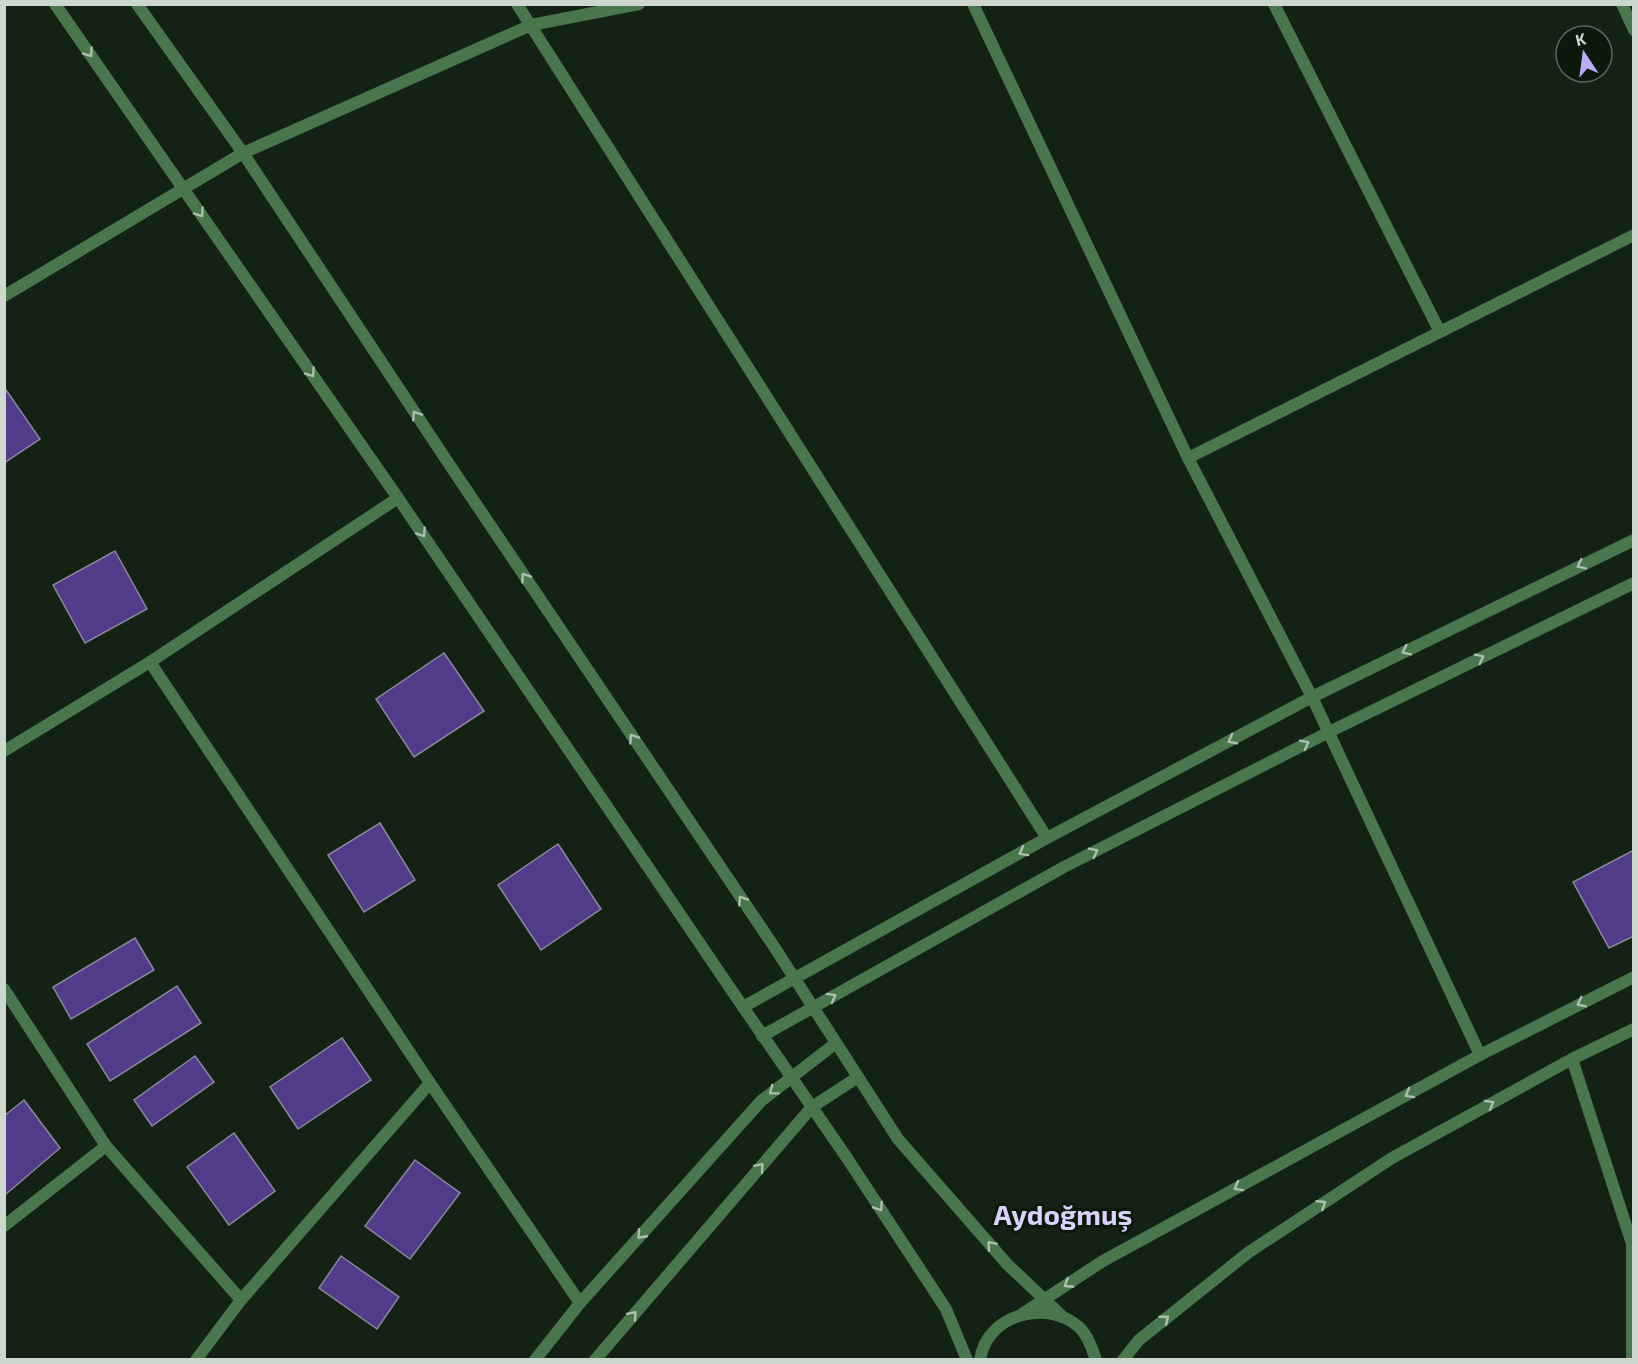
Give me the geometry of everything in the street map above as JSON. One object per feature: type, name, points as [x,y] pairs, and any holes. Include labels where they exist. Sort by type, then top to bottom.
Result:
[{"type":"street","points":[[56,4],[398,498],[812,1107],[946,1310],[967,1359]]},
{"type":"street","points":[[137,4],[243,153],[794,978],[898,1139],[1007,1264],[1062,1317],[1078,1327],[1101,1359]]},
{"type":"street","points":[[517,4],[1047,838]]},
{"type":"street","points":[[4,296],[243,153],[531,25],[639,4]]},
{"type":"street","points":[[973,4],[1188,458],[1329,732],[1480,1055]]},
{"type":"street","points":[[1274,4],[1440,332]]},
{"type":"street","points":[[1622,4],[1634,30]]},
{"type":"street","points":[[1188,458],[1634,235]]},
{"type":"street","points":[[4,751],[150,662],[398,498]]},
{"type":"street","points":[[743,1007],[1047,838],[1312,697],[1634,540]]},
{"type":"street","points":[[762,1036],[1064,867],[1329,732],[1634,584]]},
{"type":"street","points":[[150,662],[429,1083],[580,1303]]},
{"type":"street","points":[[979,1358],[989,1336],[1003,1323],[1022,1314],[1103,1261],[1480,1055],[1634,977]]},
{"type":"street","points":[[4,989],[106,1146],[240,1300]]},
{"type":"street","points":[[1124,1359],[1139,1340],[1249,1252],[1392,1158],[1572,1059],[1634,1029]]},
{"type":"street","points":[[535,1359],[580,1303],[760,1101],[836,1043]]},
{"type":"street","points":[[1572,1059],[1633,1244],[1632,1359]]},
{"type":"street","points":[[595,1359],[812,1107],[858,1077]]},
{"type":"street","points":[[196,1359],[240,1300],[429,1083]]},
{"type":"street","points":[[4,1226],[106,1146]]},
{"type":"street","points":[[1022,1314],[1042,1312],[1062,1317]]},
{"type":"street","points":[[1091,1343],[1096,1359]]},
{"type":"building","points":[[4,387],[40,439],[4,463]]},
{"type":"building","points":[[115,551],[147,609],[85,643],[53,585]]},
{"type":"building","points":[[444,653],[484,711],[414,757],[376,699]]},
{"type":"building","points":[[380,823],[415,880],[364,912],[328,855]]},
{"type":"building","points":[[558,844],[601,909],[541,950],[498,885]]},
{"type":"building","points":[[1634,850],[1634,936],[1609,948],[1573,882]]},
{"type":"building","points":[[135,938],[154,970],[71,1019],[53,987]]},
{"type":"building","points":[[177,986],[201,1023],[110,1081],[87,1044]]},
{"type":"building","points":[[342,1038],[371,1080],[298,1129],[270,1087]]},
{"type":"building","points":[[195,1056],[214,1082],[152,1126],[134,1100]]},
{"type":"building","points":[[24,1100],[60,1148],[5,1195],[4,1116]]},
{"type":"building","points":[[234,1133],[275,1191],[229,1225],[187,1167]]},
{"type":"building","points":[[415,1160],[460,1193],[410,1259],[365,1226]]},
{"type":"building","points":[[341,1256],[399,1297],[377,1329],[319,1288]]},
{"type":"district","name":"Aydoğmuş","points":[[1063,1215]]}]
